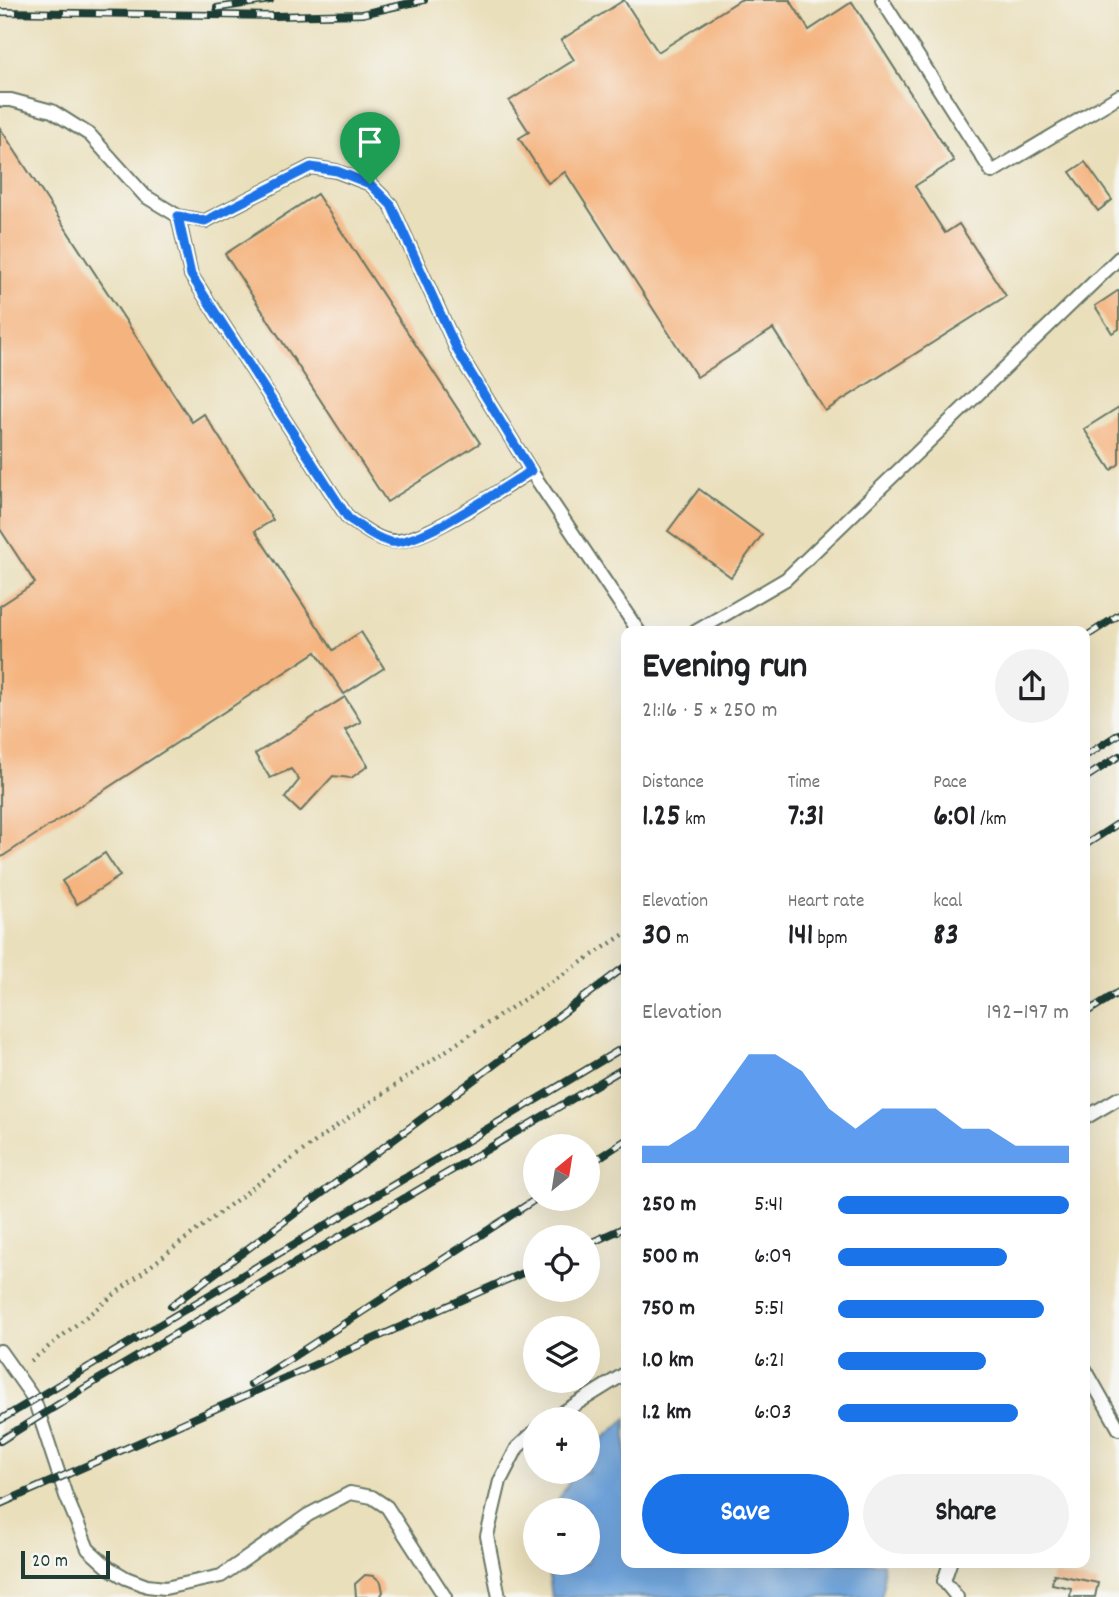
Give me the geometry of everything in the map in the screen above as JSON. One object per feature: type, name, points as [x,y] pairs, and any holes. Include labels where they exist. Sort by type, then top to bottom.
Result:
[{"type":"lane","points":[[882,0],[992,172],[1119,96]]},
{"type":"lane","points":[[0,100],[11,100],[52,111],[90,135],[145,196],[178,216],[205,221],[311,167],[337,171],[370,184],[391,205],[458,352],[531,471],[635,626]]},
{"type":"lane","points":[[178,216],[191,275],[348,518],[372,534],[389,541],[401,542],[430,531],[531,471]]},
{"type":"lane","points":[[705,626],[786,579],[1119,258]]},
{"type":"lane","points":[[1090,1115],[1119,1098]]},
{"type":"lane","points":[[0,1351],[34,1399],[66,1496],[88,1549],[109,1568],[147,1586],[165,1588],[221,1576],[307,1515],[350,1493],[372,1497],[387,1507],[445,1597]]},
{"type":"lane","points":[[571,1407],[621,1376]]},
{"type":"lane","points":[[1090,1378],[1119,1429]]},
{"type":"lane","points":[[499,1597],[487,1536],[500,1481],[517,1448],[523,1442]]},
{"type":"lane","points":[[948,1568],[944,1581],[957,1597]]},
{"type":"path","points":[[16,1373],[202,1225],[340,1124],[413,1072],[621,936]]},
{"type":"water","points":[[621,1423],[621,1568],[883,1568],[881,1597],[552,1597],[549,1575],[600,1575],[600,1498],[560,1498],[568,1484],[600,1484],[600,1442]]},
{"type":"building","points":[[624,0],[658,52],[740,0],[790,0],[809,30],[852,2],[954,161],[915,186],[945,233],[959,224],[1006,296],[825,411],[773,329],[697,377],[565,172],[548,183],[519,138],[529,132],[509,101],[574,60],[561,40]]},
{"type":"building","points":[[0,128],[192,422],[204,414],[273,520],[255,531],[333,650],[361,632],[384,668],[344,694],[316,652],[0,858],[0,606],[35,583],[0,529]]},
{"type":"building","points":[[1085,162],[1112,200],[1098,211],[1070,172]]},
{"type":"building","points":[[317,194],[480,443],[387,502],[225,254]]},
{"type":"building","points":[[1119,290],[1119,329],[1112,333],[1095,306]]},
{"type":"building","points":[[1119,407],[1119,464],[1111,470],[1084,429]]},
{"type":"building","points":[[699,489],[762,535],[731,577],[668,531]]},
{"type":"building","points":[[345,697],[361,722],[345,730],[368,766],[351,778],[333,776],[300,812],[285,798],[299,780],[291,769],[270,778],[255,754]]},
{"type":"building","points":[[105,853],[120,876],[77,904],[62,881]]},
{"type":"building","points":[[1054,1574],[1098,1583],[1095,1597],[1070,1597],[1071,1588],[1052,1584]]},
{"type":"building","points":[[365,1575],[374,1576],[381,1582],[383,1592],[380,1597],[356,1597],[355,1584]]},
{"type":"railway","points":[[217,8],[270,0]]},
{"type":"railway","points":[[0,12],[275,16],[362,14],[424,0]]},
{"type":"railway","points":[[1090,634],[1119,615]]},
{"type":"railway","points":[[1090,753],[1119,734]]},
{"type":"railway","points":[[1090,775],[1119,756]]},
{"type":"railway","points":[[1090,842],[1119,823]]},
{"type":"railway","points":[[171,1306],[621,970]]},
{"type":"railway","points":[[1090,1010],[1119,992]]},
{"type":"railway","points":[[0,1420],[621,1049]]},
{"type":"railway","points":[[0,1441],[96,1381],[621,1070]]},
{"type":"railway","points":[[600,1157],[621,1143]]},
{"type":"railway","points":[[251,1384],[523,1207]]},
{"type":"railway","points":[[600,1239],[621,1229]]},
{"type":"railway","points":[[0,1504],[523,1273]]},
{"type":"route","points":[[311,167],[337,171],[370,184],[391,205],[458,352],[531,471],[430,531],[401,542],[389,541],[372,534],[348,518],[191,275],[178,216],[205,221],[311,167]]}]
